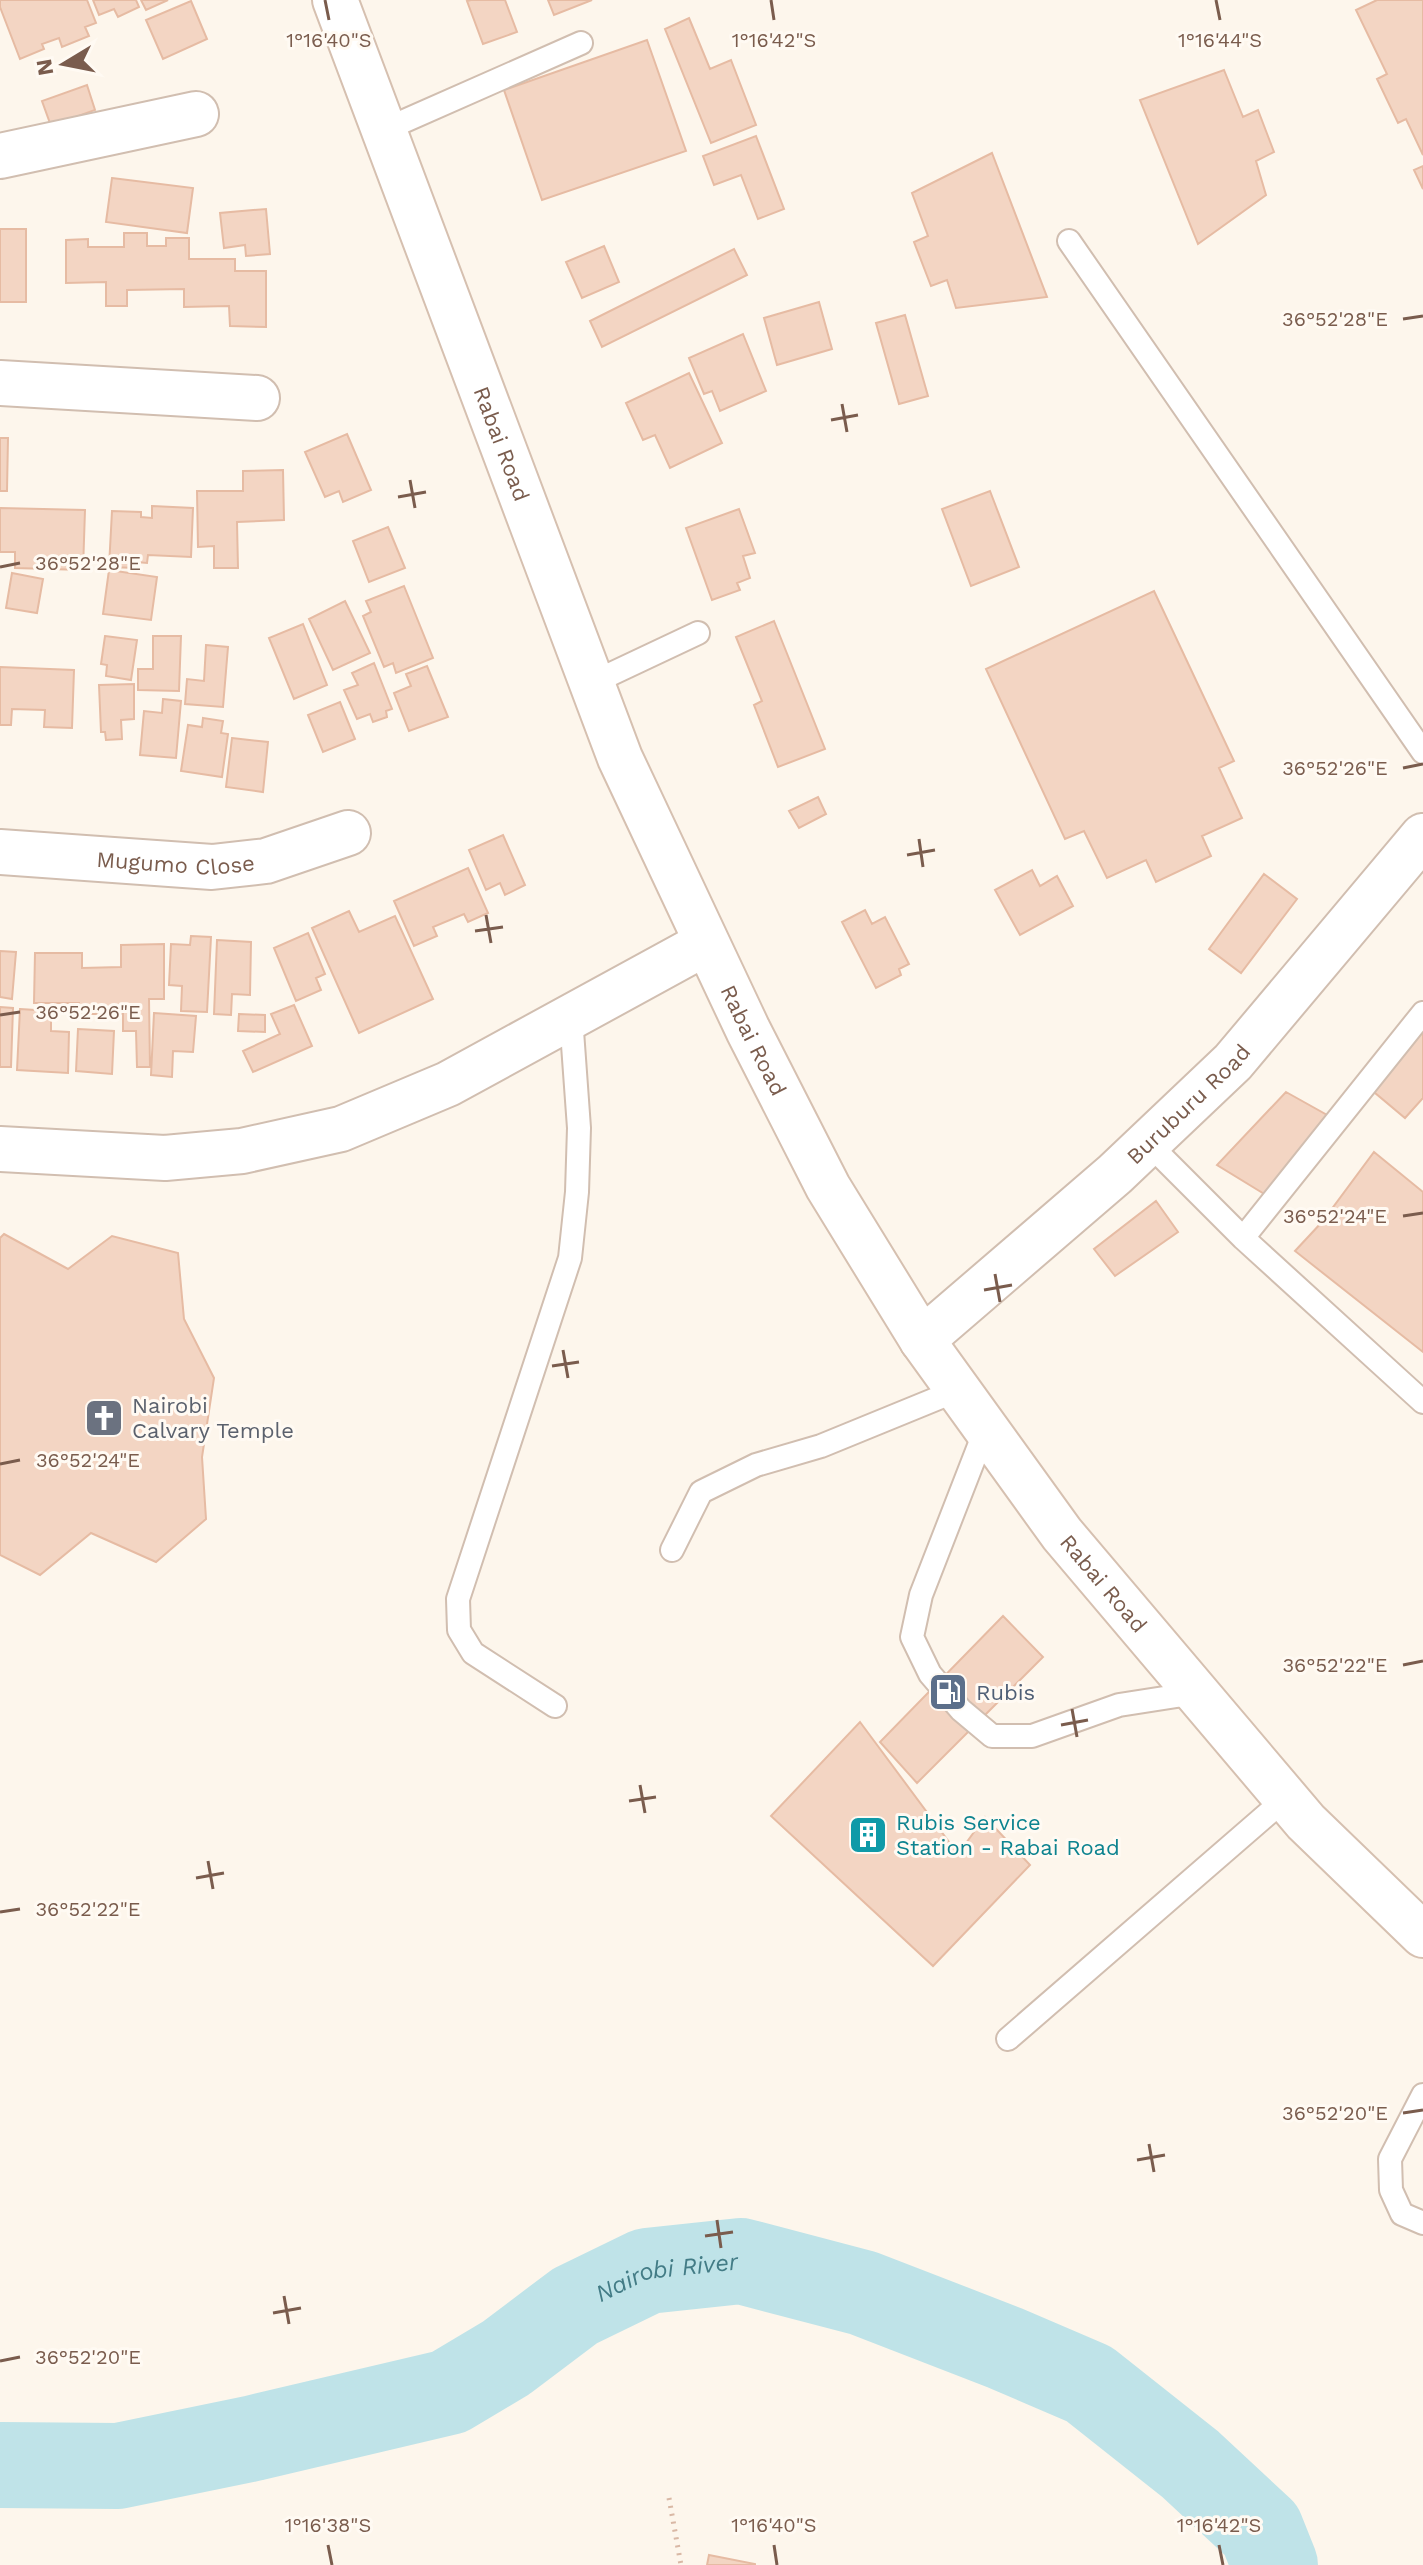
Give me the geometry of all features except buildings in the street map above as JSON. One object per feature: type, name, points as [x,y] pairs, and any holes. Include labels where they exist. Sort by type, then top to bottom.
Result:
[{"type":"street","name":"Rabai Road","points":[[335,0],[620,758],[706,943],[828,1187],[922,1340],[1062,1534],[1306,1822],[1423,1935]]},
{"type":"street","points":[[0,156],[196,114]]},
{"type":"street","points":[[0,383],[257,398]]},
{"type":"street","name":"Mugumo Close","points":[[0,852],[212,867],[266,861],[348,833]]},
{"type":"street","name":"Buruburu Road","points":[[922,1340],[1115,1174],[1233,1062],[1423,836]]},
{"type":"street","points":[[0,1149],[165,1158],[242,1151],[341,1129],[448,1084],[706,943]]},
{"type":"lane","points":[[384,130],[581,43]]},
{"type":"lane","points":[[1069,241],[1423,752]]},
{"type":"lane","points":[[592,683],[698,633]]},
{"type":"lane","points":[[1243,1238],[1423,1013]]},
{"type":"lane","points":[[555,1706],[473,1653],[459,1630],[458,1599],[570,1258],[577,1192],[579,1128],[571,1017]]},
{"type":"lane","points":[[1147,1142],[1243,1238],[1423,1402]]},
{"type":"lane","points":[[672,1550],[701,1492],[756,1465],[821,1446],[958,1390]]},
{"type":"lane","points":[[986,1428],[921,1595],[912,1637],[930,1674],[961,1710],[992,1736],[1032,1736],[1119,1705],[1196,1693]]},
{"type":"lane","points":[[1008,2039],[1286,1798]]},
{"type":"lane","points":[[1423,2095],[1390,2159],[1391,2190],[1402,2214],[1423,2223]]},
{"type":"path","points":[[669,2498],[681,2565]]},
{"type":"waterway","name":"Nairobi River","points":[[0,2465],[118,2466],[449,2392],[506,2358],[575,2306],[647,2271],[741,2261],[863,2293],[1089,2384],[1190,2464],[1261,2530],[1275,2565]]},
{"type":"place","name":"Nairobi Calvary Temple","points":[[104,1418]]},
{"type":"place","name":"Rubis","points":[[948,1692]]},
{"type":"place","name":"Rubis Service Station - Rabai Road","points":[[868,1835]]}]
